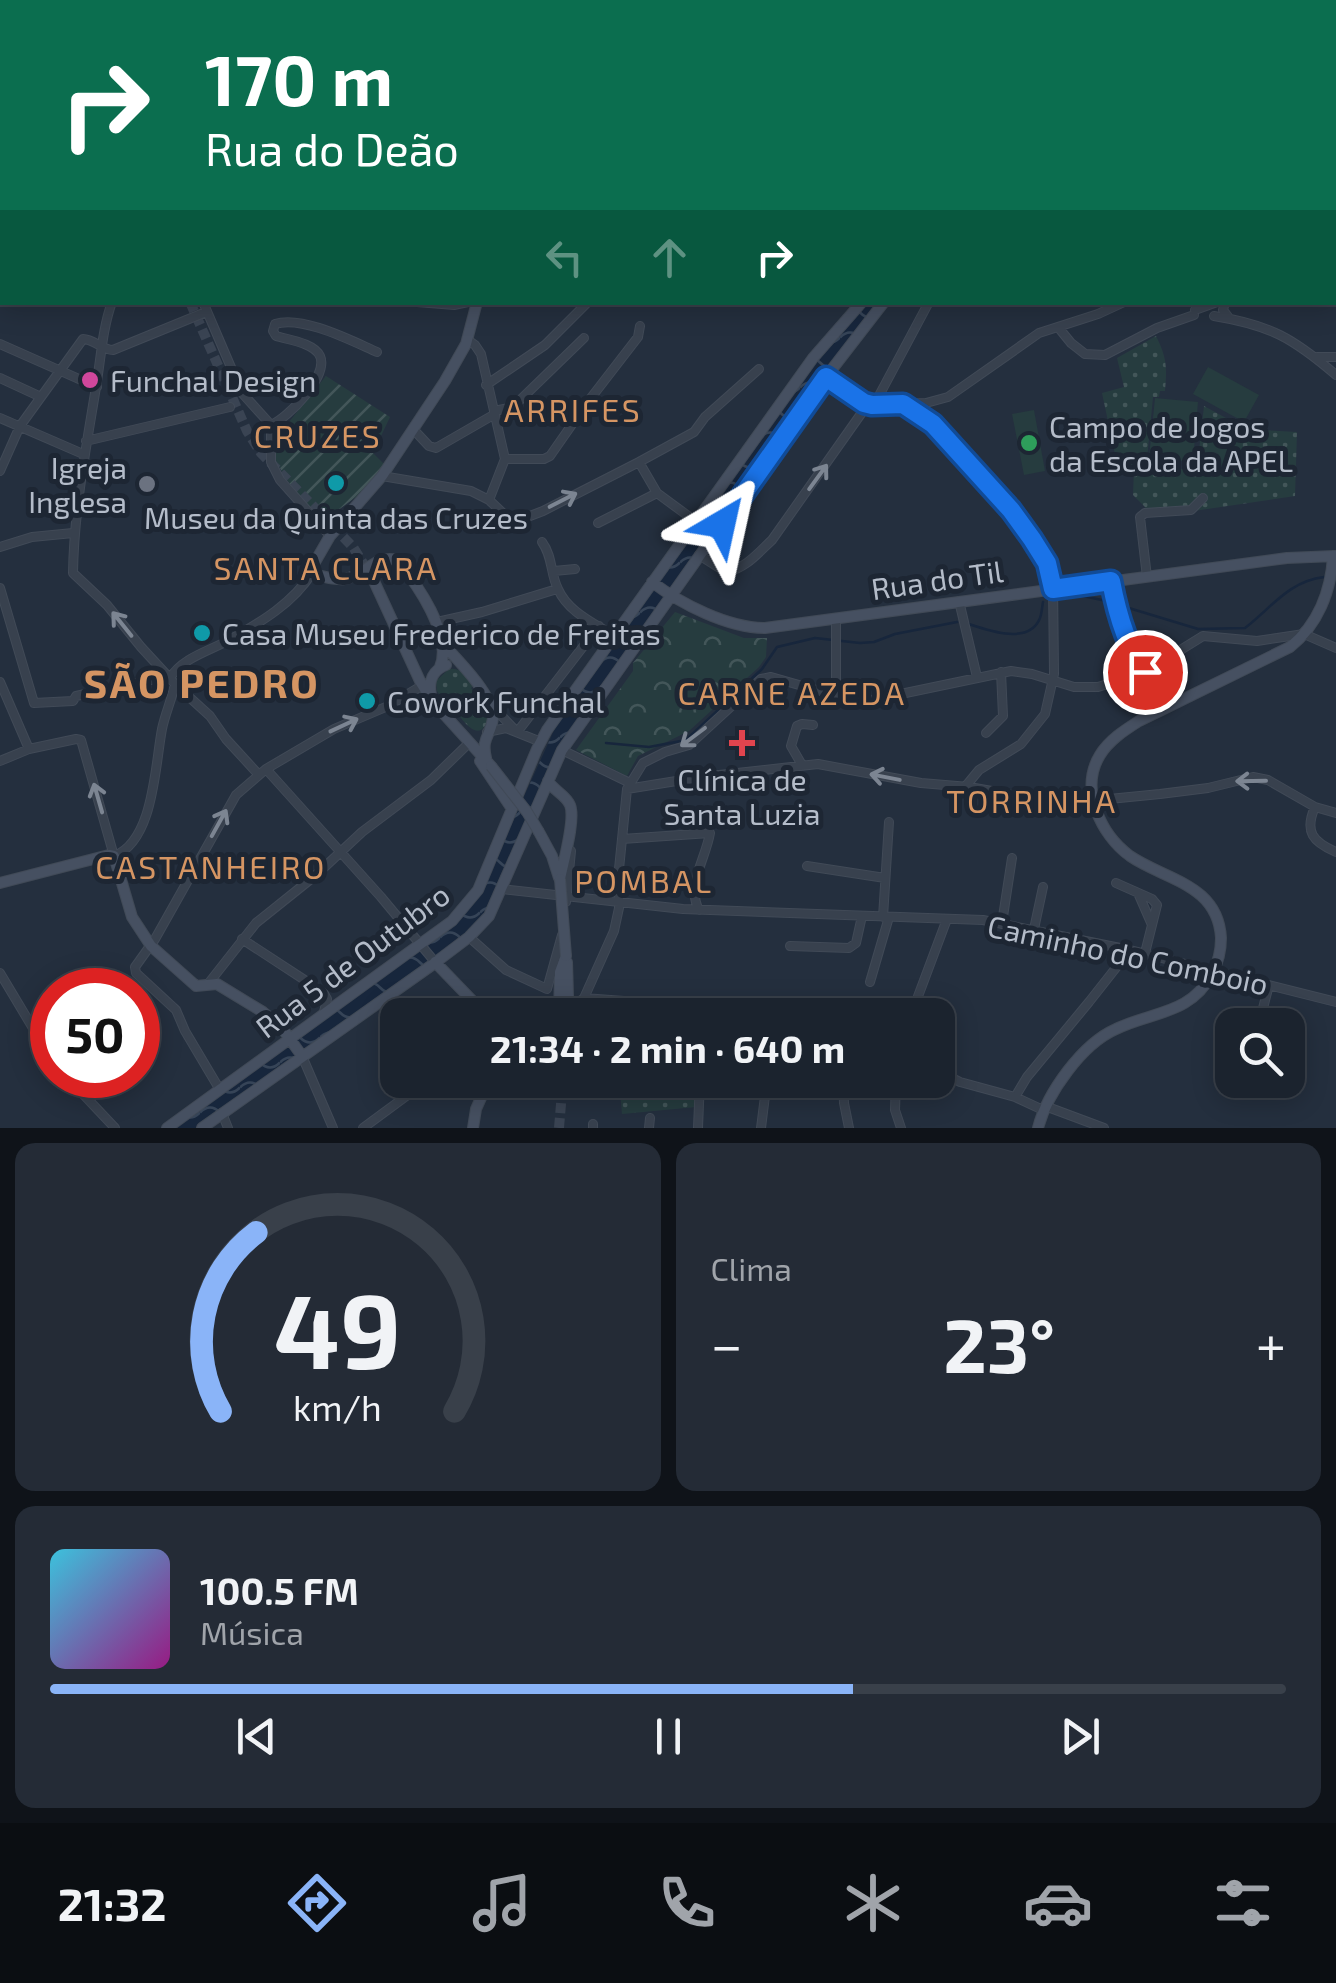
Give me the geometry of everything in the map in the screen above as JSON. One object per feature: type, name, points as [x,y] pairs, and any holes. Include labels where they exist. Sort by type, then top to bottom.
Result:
[{"type":"main road","points":[[433,702],[430,681],[444,658],[442,644],[436,622],[402,566],[392,558],[377,561],[344,579],[312,573],[312,564],[330,536],[382,476],[450,372],[468,340],[475,305]]},
{"type":"main road","name":"Rua 5 de Outubro","points":[[167,1128],[187,1120],[220,1090],[452,921],[475,895],[545,740],[695,521],[810,363],[859,305]]},
{"type":"main road","points":[[202,1128],[468,937],[489,916],[561,749],[630,648],[882,305]]},
{"type":"main road","points":[[810,363],[826,377]]},
{"type":"main road","points":[[1038,1128],[1044,1108],[1062,1078],[1107,1034],[1190,1002],[1214,971],[1220,952],[1218,924],[1208,904],[1187,884],[1132,857],[1107,832],[1094,800],[1094,767],[1107,746],[1140,720],[1290,647],[1304,634],[1324,603],[1335,556]]},
{"type":"main road","name":"Rua do Til","points":[[652,582],[688,604],[751,628],[1294,557],[1335,556]]},
{"type":"main road","points":[[373,580],[433,702],[527,812],[560,879]]},
{"type":"main road","points":[[656,617],[688,604]]},
{"type":"main road","points":[[615,638],[630,648]]},
{"type":"main road","points":[[442,644],[491,704],[493,718],[483,743],[490,765]]},
{"type":"main road","points":[[412,660],[425,669],[456,664],[466,670]]},
{"type":"main road","points":[[452,725],[469,734],[487,732]]},
{"type":"main road","points":[[545,740],[561,749]]},
{"type":"main road","points":[[469,743],[512,809]]},
{"type":"main road","points":[[548,781],[570,805],[560,879],[568,996]]},
{"type":"main road","points":[[0,884],[114,856],[132,917],[150,946],[194,985],[219,984],[263,1012],[282,1028],[301,1055]]},
{"type":"main road","points":[[475,895],[495,905]]},
{"type":"main road","points":[[560,998],[560,972],[566,956]]},
{"type":"main road","points":[[434,962],[469,998]]},
{"type":"main road","points":[[473,1128],[481,1098]]},
{"type":"street","points":[[111,305],[83,454],[74,533],[74,573],[171,679],[196,700],[226,739],[381,897],[434,962]]},
{"type":"street","points":[[486,385],[544,345],[585,305]]},
{"type":"street","points":[[699,556],[726,572],[737,570],[772,540],[871,404],[927,305]]},
{"type":"street","points":[[826,377],[871,404],[923,404],[940,400],[1039,332],[1118,305]]},
{"type":"street","points":[[1219,305],[1228,318]]},
{"type":"street","points":[[0,471],[20,426],[83,339],[113,350],[194,317],[204,307],[242,393],[271,425],[271,462],[280,480],[330,536]]},
{"type":"street","points":[[1058,327],[1071,343],[1092,356],[1106,355],[1157,328],[1198,314],[1228,318],[1275,331],[1336,375]]},
{"type":"street","points":[[271,425],[290,414],[321,366],[313,348],[276,336],[275,324],[292,321],[378,352]]},
{"type":"street","points":[[505,459],[550,456],[638,337],[640,326]]},
{"type":"street","points":[[413,430],[436,448],[517,403],[584,338]]},
{"type":"street","points":[[468,340],[480,354],[505,459],[489,500]]},
{"type":"street","points":[[0,344],[96,386]]},
{"type":"street","points":[[1313,355],[1336,357]]},
{"type":"street","points":[[382,476],[471,491],[489,500],[507,517],[522,519],[694,432],[704,417],[759,370]]},
{"type":"street","points":[[0,378],[41,397]]},
{"type":"street","points":[[933,420],[940,400]]},
{"type":"street","points":[[903,404],[933,420]]},
{"type":"street","points":[[918,415],[923,404]]},
{"type":"street","points":[[923,404],[1022,525],[1047,563],[1053,589],[1054,680],[1045,714],[1031,734],[1008,754],[979,770],[965,786]]},
{"type":"street","points":[[86,441],[230,407]]},
{"type":"street","points":[[0,418],[83,454]]},
{"type":"street","points":[[640,462],[657,493],[695,521]]},
{"type":"street","points":[[598,523],[657,493]]},
{"type":"street","points":[[1146,577],[1140,517],[1146,513],[1191,510],[1204,498]]},
{"type":"street","points":[[0,547],[32,537],[74,533]]},
{"type":"street","points":[[542,542],[549,552],[558,588],[575,612],[615,638]]},
{"type":"street","points":[[554,571],[575,568]]},
{"type":"street","points":[[0,761],[29,748],[82,740],[114,856],[120,854],[132,841],[152,802],[171,679],[186,662],[278,609],[312,573]]},
{"type":"street","points":[[1111,581],[1124,632],[1145,672]]},
{"type":"street","points":[[0,588],[34,703],[75,699],[171,679]]},
{"type":"street","points":[[436,622],[558,588]]},
{"type":"street","points":[[959,602],[978,677]]},
{"type":"street","points":[[836,618],[836,695]]},
{"type":"street","points":[[516,730],[598,626]]},
{"type":"street","points":[[0,638],[13,633]]},
{"type":"street","points":[[584,998],[614,932],[620,903],[619,869],[628,786],[643,763],[688,745],[761,680],[770,677],[836,695],[872,700],[1001,672],[1021,671],[1074,688],[1098,688],[1145,672],[1203,636],[1257,640],[1304,634],[1336,648]]},
{"type":"street","points":[[986,734],[1003,716],[1001,672]]},
{"type":"street","points":[[0,682],[29,748]]},
{"type":"street","points":[[220,1090],[176,1010],[134,971],[232,798],[262,772],[334,729],[423,686]]},
{"type":"street","points":[[491,704],[516,730]]},
{"type":"street","points":[[803,765],[791,746],[797,726],[813,725]]},
{"type":"street","points":[[487,732],[502,727],[545,740]]},
{"type":"street","points":[[208,984],[256,923],[382,815],[431,780],[469,743]]},
{"type":"street","points":[[561,749],[628,786],[818,764],[1048,801],[1160,794],[1208,788],[1253,776],[1336,813]]},
{"type":"street","points":[[468,937],[506,970],[547,988],[562,936],[576,815],[570,805]]},
{"type":"street","points":[[1316,807],[1309,820],[1312,835],[1318,843],[1336,852]]},
{"type":"street","points":[[870,982],[886,917],[884,878],[890,822]]},
{"type":"street","points":[[622,839],[710,833],[694,889],[699,910]]},
{"type":"street","points":[[1002,923],[1012,858]]},
{"type":"street","points":[[807,866],[884,878]]},
{"type":"street","points":[[1116,883],[1156,901],[1145,953]]},
{"type":"street","points":[[1034,929],[1043,887]]},
{"type":"street","name":"Caminho do Comboio","points":[[502,889],[699,910],[1002,923],[1145,953],[1336,1002]]},
{"type":"street","points":[[790,946],[849,948],[856,943],[862,916]]},
{"type":"street","points":[[917,998],[947,919]]},
{"type":"street","points":[[242,939],[323,992],[327,998],[324,1012]]},
{"type":"street","points":[[1015,1097],[1130,950]]},
{"type":"street","points":[[0,972],[30,1023]]},
{"type":"street","points":[[1263,1008],[1269,985]]},
{"type":"street","points":[[301,1055],[334,1128]]},
{"type":"street","points":[[955,1080],[1104,1128]]},
{"type":"street","points":[[87,1098],[116,1128]]},
{"type":"street","points":[[363,1128],[404,1098]]},
{"type":"street","points":[[698,1128],[699,1098]]},
{"type":"street","points":[[760,1128],[764,1098]]},
{"type":"street","points":[[844,1098],[849,1128]]},
{"type":"street","points":[[896,1098],[901,1128]]},
{"type":"street","points":[[222,1114],[228,1128]]},
{"type":"green space","points":[[1156,336],[1166,375],[1165,391],[1153,397],[1147,459],[1152,469],[1197,469],[1204,406],[1246,429],[1297,432],[1295,496],[1187,512],[1148,510],[1133,495],[1134,469],[1118,468],[1102,393],[1124,387],[1117,358]]},
{"type":"green space","points":[[1208,367],[1259,395],[1244,422],[1193,394]]},
{"type":"green space","points":[[326,376],[390,417],[373,453],[386,466],[360,494],[322,522],[286,479],[275,459],[274,430],[285,427]]},
{"type":"green space","points":[[1155,398],[1198,402],[1193,462],[1149,458]]},
{"type":"green space","name":"Campo de Jogos da Escola da APEL","points":[[1034,410],[1045,471],[1024,475],[1012,414]]},
{"type":"green space","points":[[675,612],[744,638],[767,638],[766,657],[689,731],[638,756],[627,776],[576,750],[633,671],[633,663]]},
{"type":"green space","points":[[449,669],[466,676],[489,716],[480,730],[470,727],[437,691],[436,681]]},
{"type":"green space","points":[[621,1098],[696,1098],[696,1107],[622,1114]]},
{"type":"water","points":[[866,305],[875,305],[762,457],[563,740],[485,915],[465,936],[196,1128],[172,1128],[457,923],[482,889],[556,726],[816,360]]},
{"type":"waterway","points":[[1119,605],[1198,629],[1245,628],[1290,590],[1324,577]]},
{"type":"waterway","points":[[1083,596],[1111,602]]},
{"type":"waterway","points":[[966,623],[1007,634],[1027,632],[1040,618],[1043,602]]},
{"type":"waterway","points":[[606,743],[649,747],[686,740],[762,669],[777,647],[815,638],[874,642],[957,622]]},
{"type":"tunnel","points":[[191,305],[247,431],[261,453],[353,547],[373,579]]},
{"type":"tunnel","points":[[559,1128],[562,1098]]},
{"type":"place","name":"Funchal Design","points":[[90,380]]},
{"type":"place","name":"Campo de Jogos da Escola da APEL","points":[[1029,443]]},
{"type":"place","name":"Museu da Quinta das Cruzes","points":[[336,483]]},
{"type":"place","name":"Igreja Inglesa","points":[[147,484]]},
{"type":"place","name":"Casa Museu Frederico de Freitas","points":[[202,633]]},
{"type":"place","name":"Cowork Funchal","points":[[367,701]]},
{"type":"place","name":"Clínica de Santa Luzia","points":[[742,743]]},
{"type":"district","name":"ARRIFES","points":[[573,409]]},
{"type":"district","name":"CRUZES","points":[[318,435]]},
{"type":"district","name":"SANTA CLARA","points":[[326,567]]},
{"type":"district","name":"SÃO PEDRO","points":[[202,682]]},
{"type":"district","name":"CARNE AZEDA","points":[[792,692]]},
{"type":"district","name":"TORRINHA","points":[[1032,800]]},
{"type":"district","name":"CASTANHEIRO","points":[[211,866]]},
{"type":"district","name":"POMBAL","points":[[644,880]]},
{"type":"route","points":[[722,524],[826,377],[864,403],[903,404],[933,424],[1011,510],[1047,563],[1053,589],[1111,581],[1124,632],[1145,672]]}]
